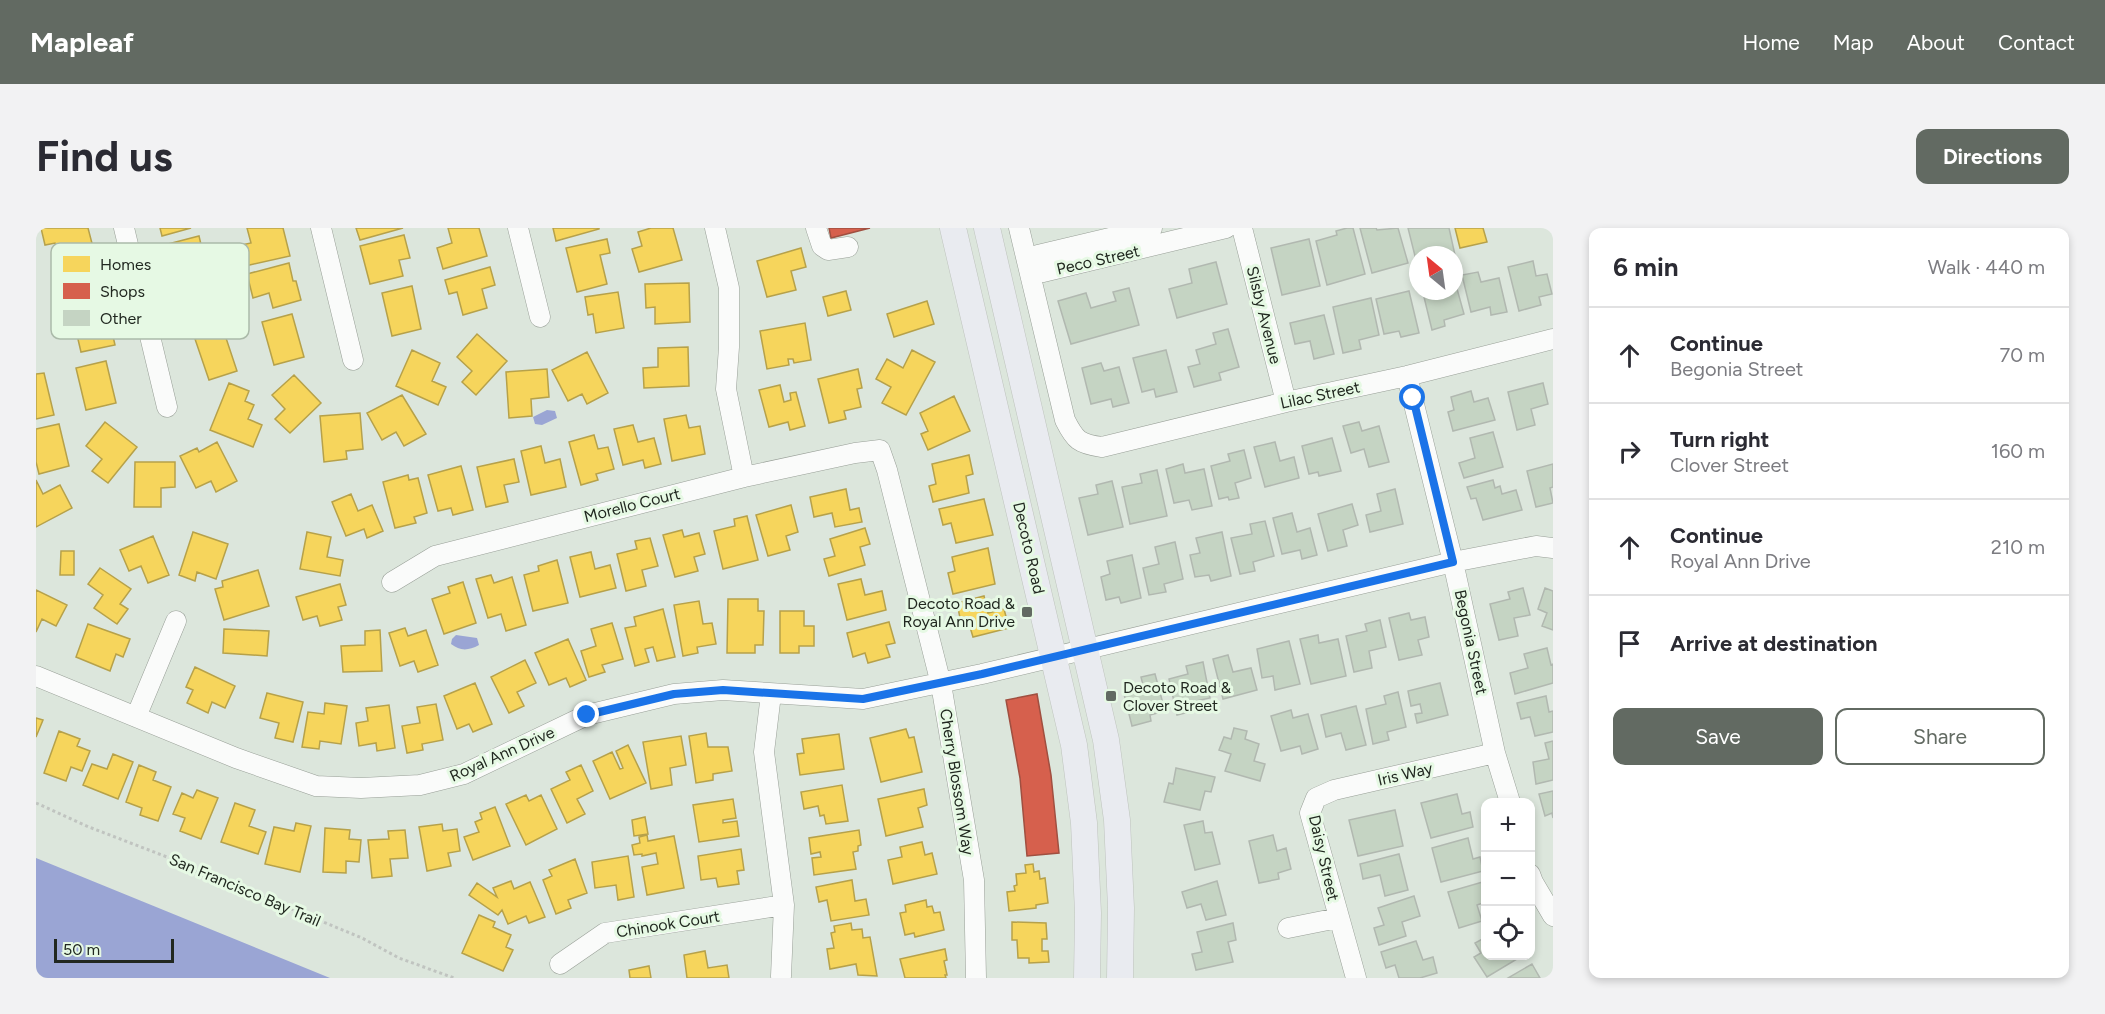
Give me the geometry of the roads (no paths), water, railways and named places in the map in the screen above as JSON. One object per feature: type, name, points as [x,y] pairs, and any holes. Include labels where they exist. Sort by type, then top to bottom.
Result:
[{"type":"main road","name":"Decoto Road","points":[[953,228],[1074,745],[1084,823],[1088,913],[1087,978]]},
{"type":"main road","name":"Decoto Road","points":[[987,228],[1106,740],[1117,820],[1121,908],[1120,978]]},
{"type":"street","points":[[124,228],[128,243]]},
{"type":"street","points":[[321,228],[353,360]]},
{"type":"street","points":[[518,228],[540,317]]},
{"type":"street","points":[[715,228],[729,288],[726,389],[744,477]]},
{"type":"street","points":[[816,228],[822,246],[828,250],[848,247]]},
{"type":"street","points":[[1019,228],[1028,266]]},
{"type":"street","name":"Peco Street","points":[[1142,229],[1038,255],[1028,266],[1043,272],[1226,228]]},
{"type":"street","name":"Silsby Avenue","points":[[1242,228],[1286,402]]},
{"type":"street","name":"Lilac Street","points":[[1028,266],[1065,420],[1074,438],[1087,445],[1102,447],[1286,402],[1407,376],[1553,339]]},
{"type":"street","points":[[151,339],[167,407]]},
{"type":"street","name":"Begonia Street","points":[[1407,376],[1453,562],[1495,753],[1508,798]]},
{"type":"street","name":"Morello Court","points":[[392,582],[435,556],[744,477],[855,453],[880,450]]},
{"type":"street","name":"Cherry Blossom Way","points":[[880,450],[941,684],[974,880],[976,978]]},
{"type":"street","name":"Royal Ann Drive","points":[[36,676],[236,758],[316,786],[361,788],[420,785],[464,774],[587,715],[674,694],[723,690],[863,699],[941,684],[1453,562],[1536,546],[1553,548]]},
{"type":"street","points":[[136,717],[176,621]]},
{"type":"street","points":[[771,693],[764,752],[784,905],[781,976]]},
{"type":"street","name":"Iris Way","points":[[1317,798],[1334,790],[1495,753]]},
{"type":"street","name":"Daisy Street","points":[[1317,798],[1310,813],[1356,978]]},
{"type":"street","points":[[1535,885],[1553,916]]},
{"type":"street","name":"Chinook Court","points":[[561,963],[605,933],[784,905]]},
{"type":"street","name":"Daisy Street","points":[[1288,928],[1338,918]]},
{"type":"water","points":[[547,410],[555,411],[557,418],[542,425],[535,424],[533,417]]},
{"type":"water","points":[[456,635],[477,638],[479,645],[468,649],[458,648],[451,644]]},
{"type":"water","points":[[36,858],[330,978],[36,978]]},
{"type":"place","name":"Decoto Road & Royal Ann Drive","points":[[1027,612]]},
{"type":"place","name":"Decoto Road & Clover Street","points":[[1111,696]]}]
